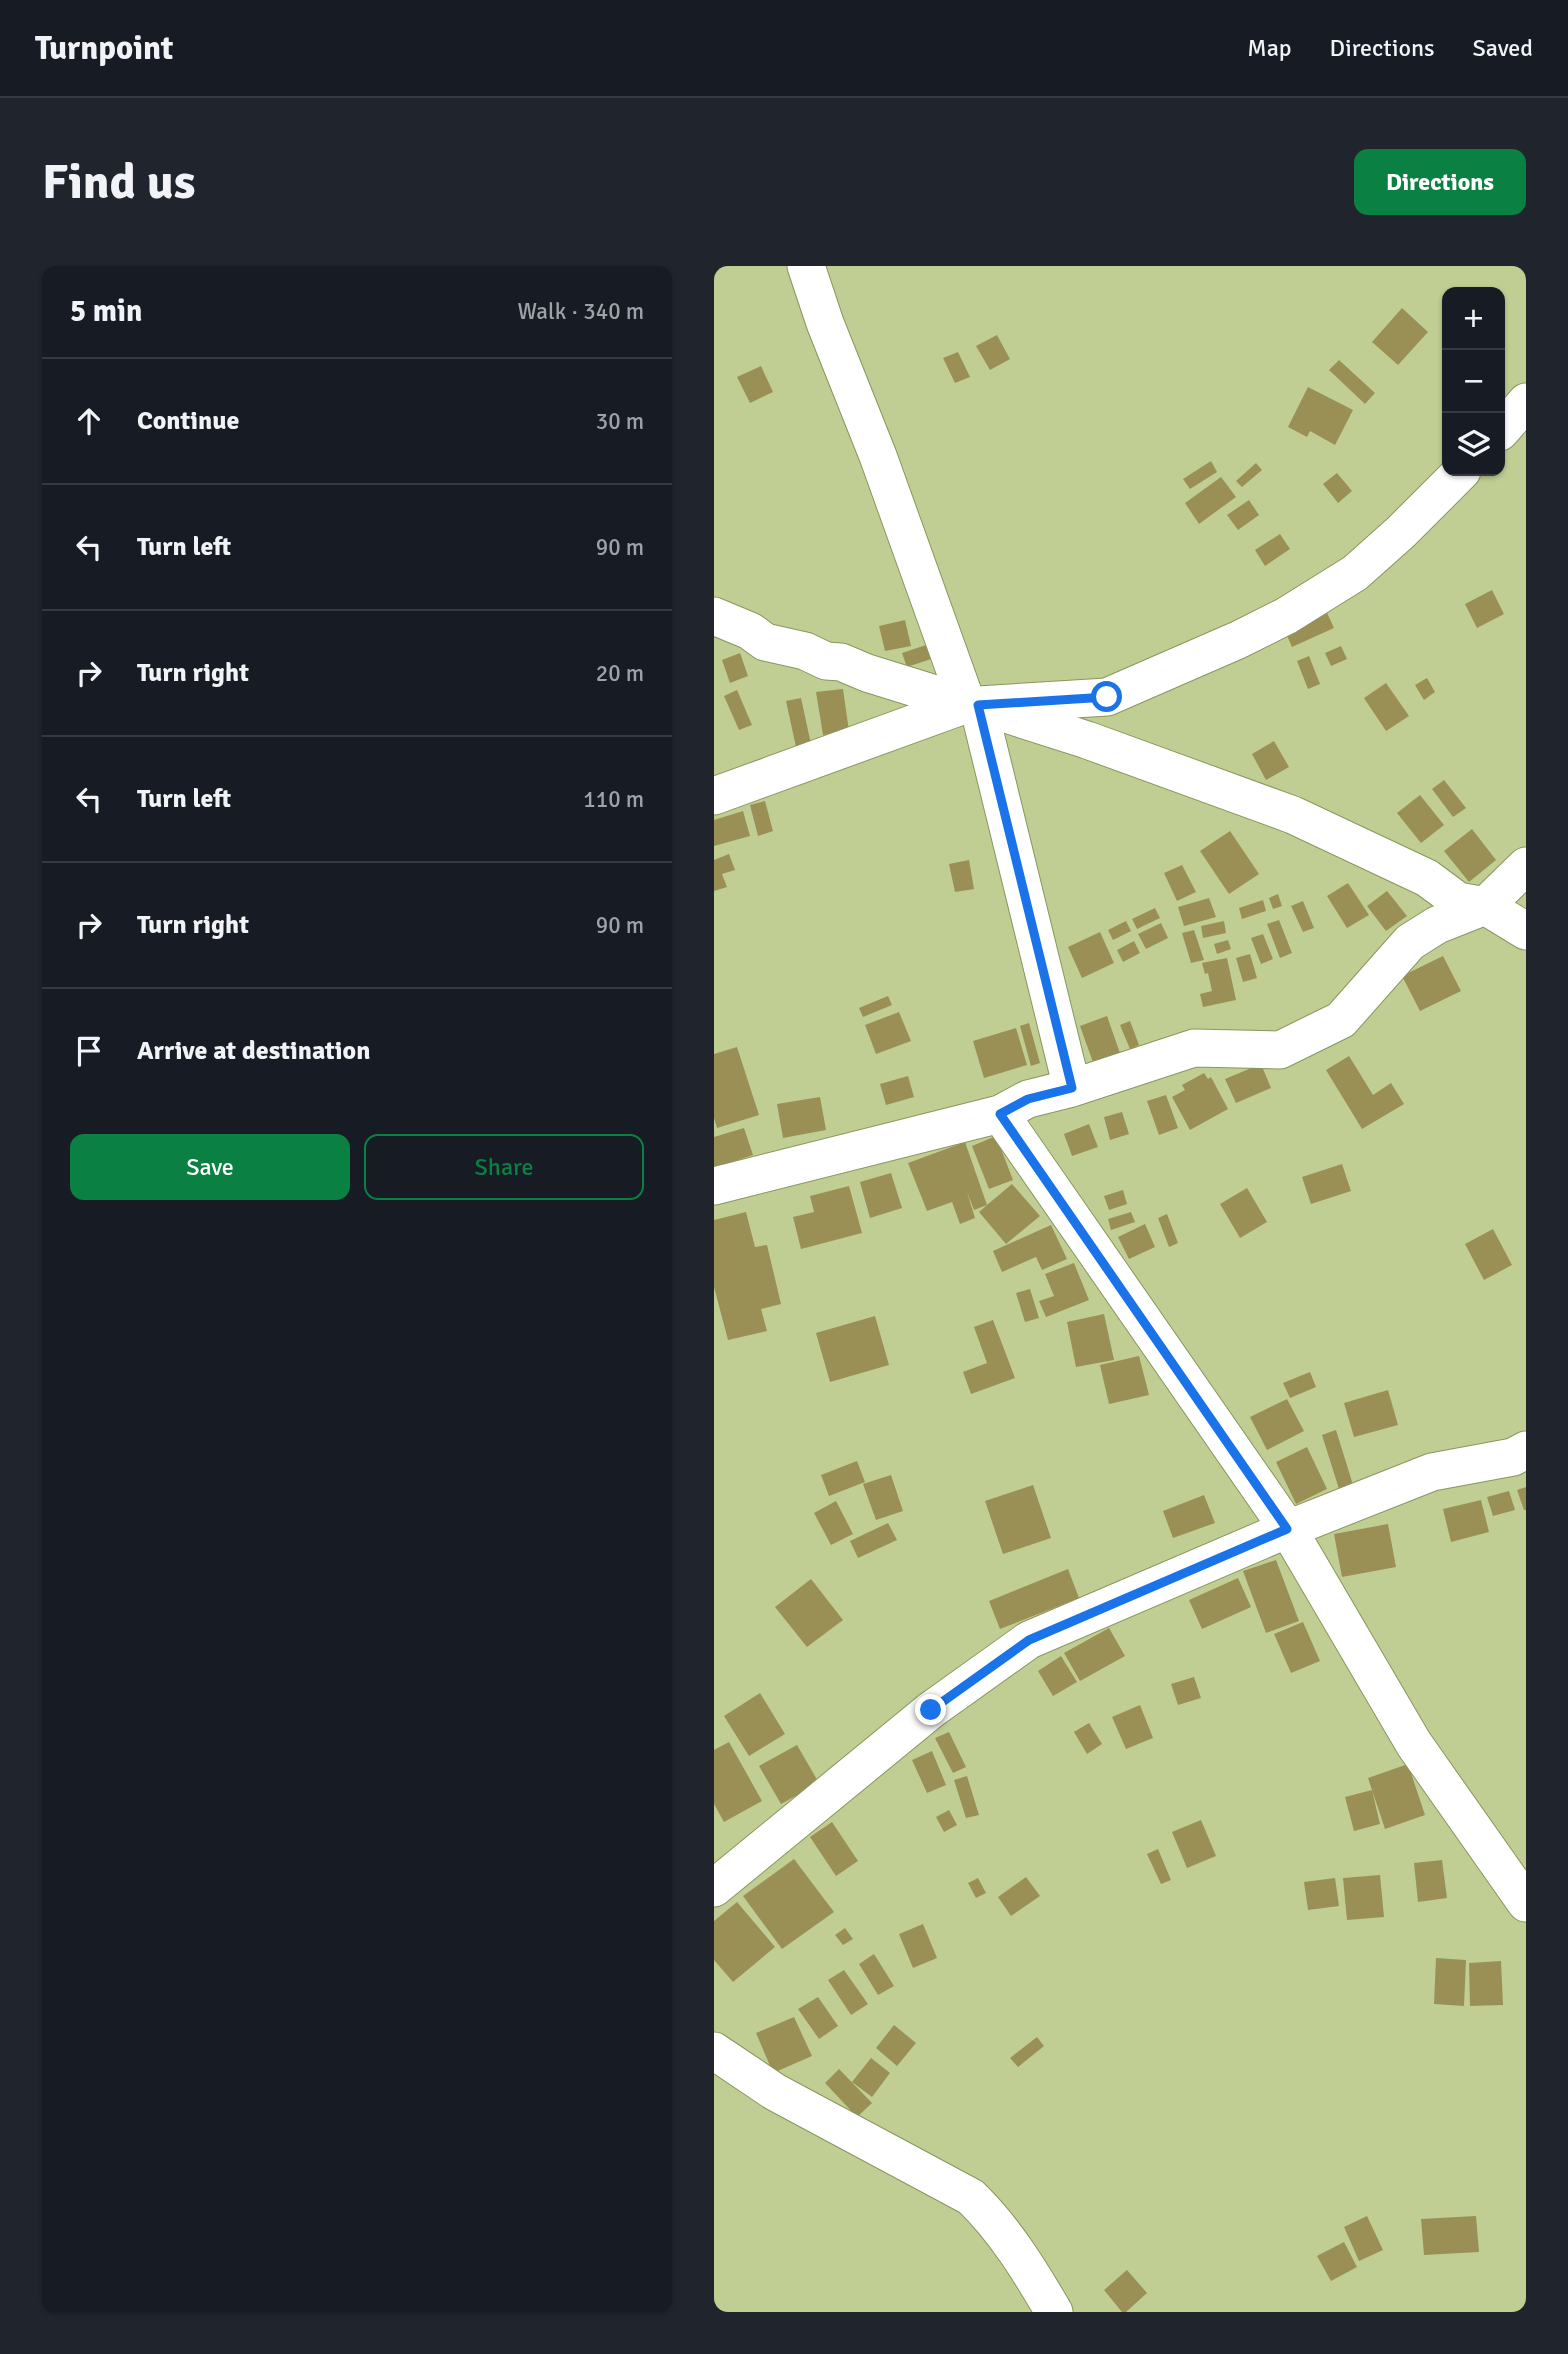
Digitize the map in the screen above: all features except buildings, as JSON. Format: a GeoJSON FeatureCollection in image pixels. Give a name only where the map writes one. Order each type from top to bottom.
{"type":"FeatureCollection","features":[{"type":"Feature","properties":{"kind":"street"},"geometry":{"type":"LineString","coordinates":[[806,266],[825,323],[973,704],[1072,1088]]}},
{"type":"Feature","properties":{"kind":"street"},"geometry":{"type":"LineString","coordinates":[[1505,426],[1526,402]]}},
{"type":"Feature","properties":{"kind":"street"},"geometry":{"type":"LineString","coordinates":[[714,796],[973,704],[1107,697],[1286,616],[1355,573],[1457,476]]}},
{"type":"Feature","properties":{"kind":"street"},"geometry":{"type":"LineString","coordinates":[[714,616],[750,631],[765,642],[805,651],[826,661],[841,662],[867,673],[1087,740],[1293,815],[1427,878],[1458,901],[1485,905],[1526,931]]}},
{"type":"Feature","properties":{"kind":"street"},"geometry":{"type":"LineString","coordinates":[[714,1185],[1000,1114],[1028,1099],[1072,1088],[1194,1048],[1280,1050],[1341,1020],[1410,942],[1437,925],[1485,905],[1526,866]]}},
{"type":"Feature","properties":{"kind":"street"},"geometry":{"type":"LineString","coordinates":[[1000,1114],[1287,1529],[1414,1744],[1526,1903]]}},
{"type":"Feature","properties":{"kind":"street"},"geometry":{"type":"LineString","coordinates":[[714,1888],[931,1710],[1029,1640],[1287,1529],[1432,1472],[1513,1457],[1526,1450]]}},
{"type":"Feature","properties":{"kind":"street"},"geometry":{"type":"LineString","coordinates":[[714,2051],[775,2092],[971,2197],[1000,2229],[1026,2264],[1054,2312]]}},
{"type":"Feature","properties":{"kind":"route"},"geometry":{"type":"LineString","coordinates":[[931,1710],[1029,1640],[1287,1529],[1000,1114],[1028,1099],[1072,1088],[978,705],[1107,697]]}}]}
